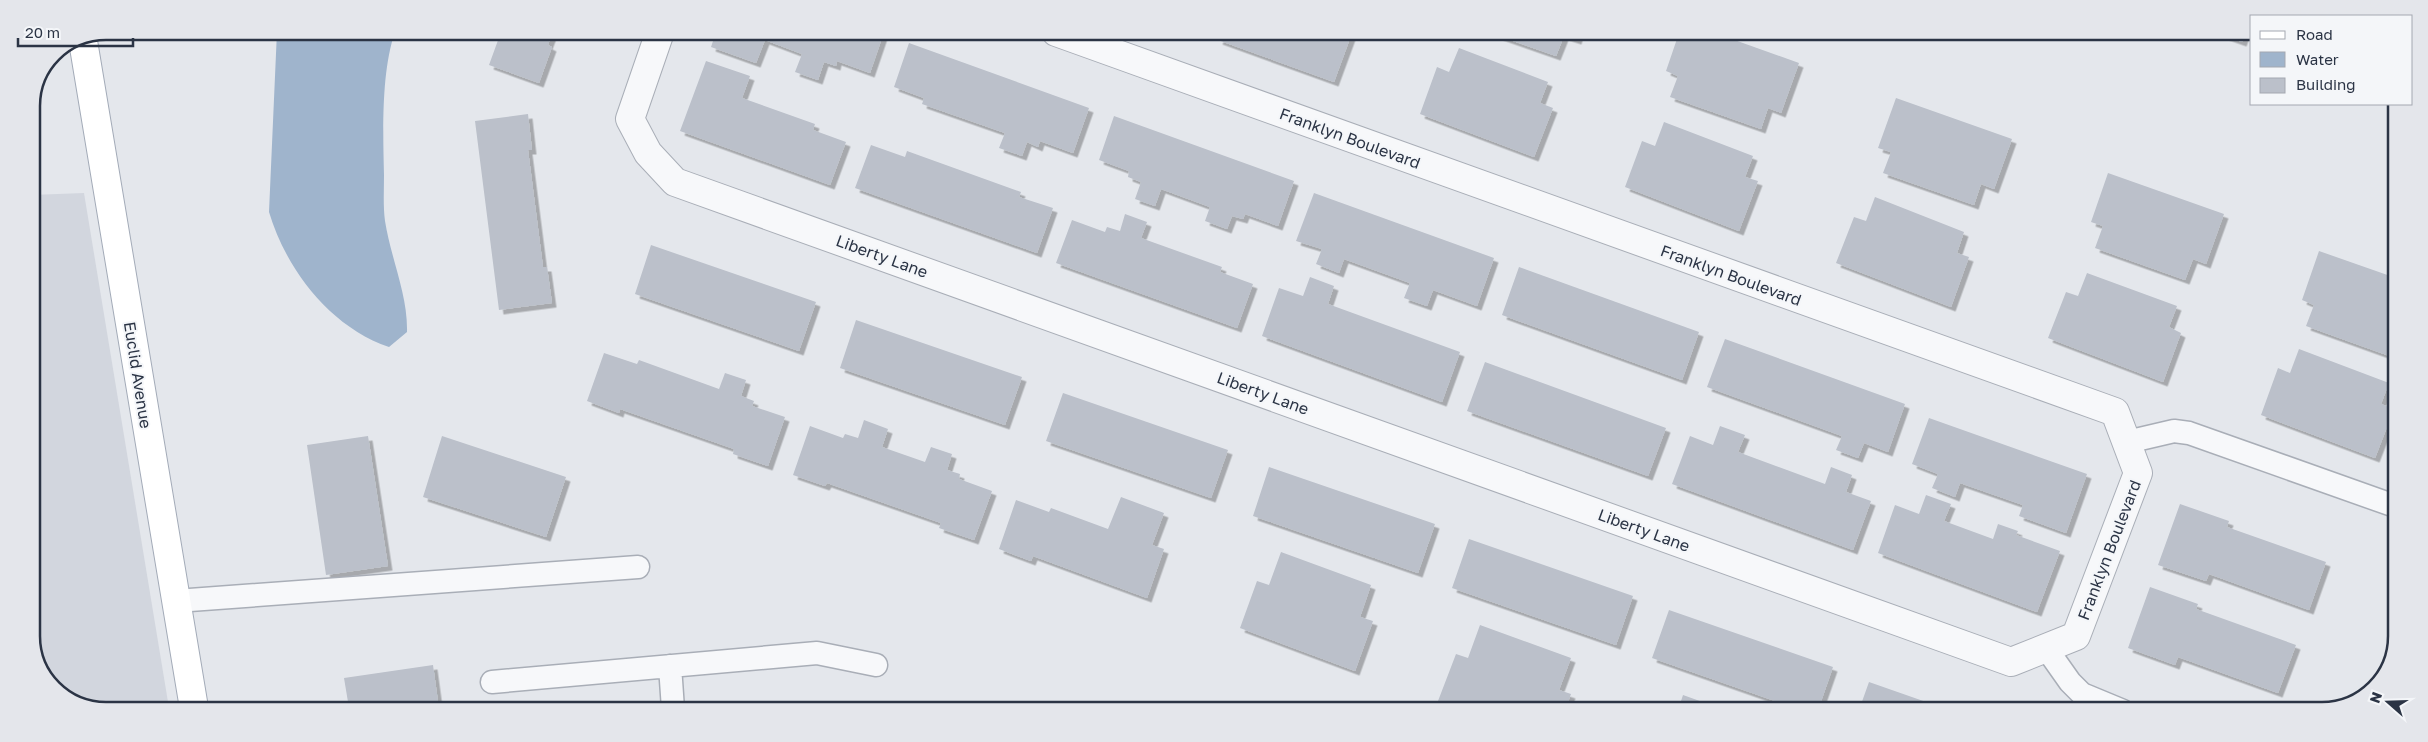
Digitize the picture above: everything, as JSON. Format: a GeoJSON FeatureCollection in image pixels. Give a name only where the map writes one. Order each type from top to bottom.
{"type":"FeatureCollection","features":[{"type":"Feature","properties":{"kind":"main road","name":"Euclid Avenue"},"geometry":{"type":"LineString","coordinates":[[84,44],[193,702]]}},
{"type":"Feature","properties":{"kind":"street","name":"Liberty Lane"},"geometry":{"type":"LineString","coordinates":[[657,40],[630,119],[648,154],[676,182],[2011,662]]}},
{"type":"Feature","properties":{"kind":"street","name":"Franklyn Boulevard"},"geometry":{"type":"LineString","coordinates":[[1078,40],[2115,412],[2138,473],[2076,636],[2011,662]]}},
{"type":"Feature","properties":{"kind":"lane"},"geometry":{"type":"LineString","coordinates":[[2127,442],[2174,430],[2189,433],[2388,504]]}},
{"type":"Feature","properties":{"kind":"lane"},"geometry":{"type":"LineString","coordinates":[[176,601],[638,567]]}},
{"type":"Feature","properties":{"kind":"lane"},"geometry":{"type":"LineString","coordinates":[[2046,648],[2070,682],[2082,694],[2102,702]]}},
{"type":"Feature","properties":{"kind":"lane"},"geometry":{"type":"LineString","coordinates":[[492,682],[817,653],[876,665]]}},
{"type":"Feature","properties":{"kind":"lane"},"geometry":{"type":"LineString","coordinates":[[670,666],[673,702]]}},
{"type":"Feature","properties":{"kind":"shaded area"},"geometry":{"type":"Polygon","coordinates":[[[84,193],[168,702],[106,702],[81,697],[63,686],[56,679],[45,661],[41,649],[40,195],[84,193]]]}},
{"type":"Feature","properties":{"kind":"water"},"geometry":{"type":"Polygon","coordinates":[[[277,40],[392,40],[387,65],[384,103],[384,210],[388,235],[405,304],[407,332],[389,347],[368,338],[330,311],[299,274],[287,254],[269,212],[277,40]]]}},
{"type":"Feature","properties":{"kind":"building"},"geometry":{"type":"Polygon","coordinates":[[[498,40],[550,40],[548,45],[552,47],[539,83],[489,65],[498,40]]]}},
{"type":"Feature","properties":{"kind":"building"},"geometry":{"type":"Polygon","coordinates":[[[713,40],[765,40],[756,63],[711,47],[713,40]]]}},
{"type":"Feature","properties":{"kind":"building"},"geometry":{"type":"Polygon","coordinates":[[[765,40],[881,40],[870,73],[837,61],[836,66],[824,62],[818,80],[795,72],[802,54],[765,40]]]}},
{"type":"Feature","properties":{"kind":"building"},"geometry":{"type":"Polygon","coordinates":[[[1218,40],[1349,40],[1334,82],[1218,40]]]}},
{"type":"Feature","properties":{"kind":"building"},"geometry":{"type":"Polygon","coordinates":[[[1510,40],[1562,40],[1556,56],[1510,40]]]}},
{"type":"Feature","properties":{"kind":"building"},"geometry":{"type":"Polygon","coordinates":[[[1677,40],[1735,40],[1799,63],[1781,113],[1768,108],[1761,129],[1670,97],[1678,76],[1666,71],[1677,40]]]}},
{"type":"Feature","properties":{"kind":"building"},"geometry":{"type":"Polygon","coordinates":[[[909,43],[1089,108],[1073,153],[1040,141],[1038,147],[1027,142],[1022,156],[999,148],[1005,133],[922,104],[924,98],[894,87],[909,43]]]}},
{"type":"Feature","properties":{"kind":"building"},"geometry":{"type":"Polygon","coordinates":[[[1459,48],[1548,82],[1540,103],[1553,108],[1534,157],[1420,114],[1437,67],[1449,72],[1459,48]]]}},
{"type":"Feature","properties":{"kind":"building"},"geometry":{"type":"Polygon","coordinates":[[[706,61],[750,76],[742,98],[815,124],[813,130],[846,142],[830,185],[680,131],[706,61]]]}},
{"type":"Feature","properties":{"kind":"building"},"geometry":{"type":"Polygon","coordinates":[[[1896,98],[2012,139],[1994,189],[1981,184],[1974,205],[1883,173],[1891,152],[1878,148],[1896,98]]]}},
{"type":"Feature","properties":{"kind":"building"},"geometry":{"type":"Polygon","coordinates":[[[528,114],[532,150],[528,150],[543,267],[547,267],[552,303],[499,310],[475,121],[528,114]]]}},
{"type":"Feature","properties":{"kind":"building"},"geometry":{"type":"Polygon","coordinates":[[[1114,116],[1294,181],[1278,226],[1245,214],[1243,219],[1232,216],[1227,229],[1205,221],[1210,207],[1161,189],[1155,206],[1135,199],[1141,182],[1128,177],[1129,171],[1099,160],[1114,116]]]}},
{"type":"Feature","properties":{"kind":"building"},"geometry":{"type":"Polygon","coordinates":[[[1664,122],[1753,156],[1745,177],[1758,181],[1739,231],[1625,187],[1642,141],[1655,146],[1664,122]]]}},
{"type":"Feature","properties":{"kind":"building"},"geometry":{"type":"Polygon","coordinates":[[[871,145],[905,157],[907,151],[1021,192],[1019,197],[1053,208],[1037,253],[855,188],[871,145]]]}},
{"type":"Feature","properties":{"kind":"building"},"geometry":{"type":"Polygon","coordinates":[[[2108,173],[2224,214],[2206,264],[2193,259],[2185,280],[2095,248],[2103,226],[2091,222],[2108,173]]]}},
{"type":"Feature","properties":{"kind":"building"},"geometry":{"type":"Polygon","coordinates":[[[1314,193],[1494,258],[1477,306],[1433,290],[1427,306],[1404,298],[1410,283],[1344,259],[1339,273],[1316,264],[1322,249],[1296,241],[1314,193]]]}},
{"type":"Feature","properties":{"kind":"building"},"geometry":{"type":"Polygon","coordinates":[[[1875,197],[1964,232],[1957,253],[1969,257],[1951,307],[1836,263],[1854,217],[1866,221],[1875,197]]]}},
{"type":"Feature","properties":{"kind":"building"},"geometry":{"type":"Polygon","coordinates":[[[1125,214],[1147,222],[1141,238],[1222,267],[1220,272],[1253,284],[1237,328],[1056,263],[1072,220],[1105,232],[1107,227],[1120,231],[1125,214]]]}},
{"type":"Feature","properties":{"kind":"building"},"geometry":{"type":"Polygon","coordinates":[[[651,245],[816,302],[799,351],[635,294],[651,245]]]}},
{"type":"Feature","properties":{"kind":"building"},"geometry":{"type":"Polygon","coordinates":[[[2319,251],[2388,275],[2388,355],[2306,326],[2314,305],[2302,300],[2319,251]]]}},
{"type":"Feature","properties":{"kind":"building"},"geometry":{"type":"Polygon","coordinates":[[[1519,267],[1699,332],[1682,380],[1502,315],[1519,267]]]}},
{"type":"Feature","properties":{"kind":"building"},"geometry":{"type":"Polygon","coordinates":[[[2087,273],[2177,306],[2169,327],[2181,333],[2163,382],[2048,338],[2066,292],[2078,296],[2087,273]]]}},
{"type":"Feature","properties":{"kind":"building"},"geometry":{"type":"Polygon","coordinates":[[[1310,277],[1334,286],[1328,304],[1460,352],[1442,402],[1262,336],[1279,288],[1303,296],[1310,277]]]}},
{"type":"Feature","properties":{"kind":"building"},"geometry":{"type":"Polygon","coordinates":[[[856,320],[1022,377],[1005,425],[840,368],[856,320]]]}},
{"type":"Feature","properties":{"kind":"building"},"geometry":{"type":"Polygon","coordinates":[[[1725,339],[1905,404],[1888,452],[1864,443],[1858,458],[1836,450],[1842,436],[1707,387],[1725,339]]]}},
{"type":"Feature","properties":{"kind":"building"},"geometry":{"type":"Polygon","coordinates":[[[2299,349],[2388,383],[2381,404],[2388,407],[2388,424],[2375,458],[2261,415],[2278,368],[2290,373],[2299,349]]]}},
{"type":"Feature","properties":{"kind":"building"},"geometry":{"type":"Polygon","coordinates":[[[604,353],[637,364],[639,360],[719,389],[725,373],[746,380],[741,396],[754,401],[752,406],[785,417],[768,466],[733,454],[734,449],[620,409],[619,413],[587,401],[604,353]]]}},
{"type":"Feature","properties":{"kind":"building"},"geometry":{"type":"Polygon","coordinates":[[[1485,362],[1666,428],[1648,476],[1467,411],[1485,362]]]}},
{"type":"Feature","properties":{"kind":"building"},"geometry":{"type":"Polygon","coordinates":[[[1063,393],[1228,450],[1211,498],[1046,441],[1063,393]]]}},
{"type":"Feature","properties":{"kind":"building"},"geometry":{"type":"Polygon","coordinates":[[[1929,418],[2087,474],[2066,533],[2019,516],[2023,505],[1960,483],[1955,497],[1932,488],[1938,474],[1912,464],[1929,418]]]}},
{"type":"Feature","properties":{"kind":"building"},"geometry":{"type":"Polygon","coordinates":[[[864,420],[888,429],[882,447],[925,462],[931,447],[952,454],[947,470],[960,474],[959,479],[992,491],[974,540],[939,528],[941,523],[827,483],[825,486],[793,475],[810,426],[843,438],[845,434],[858,438],[864,420]]]}},
{"type":"Feature","properties":{"kind":"building"},"geometry":{"type":"Polygon","coordinates":[[[1720,426],[1745,435],[1738,452],[1825,484],[1831,467],[1852,475],[1846,492],[1871,501],[1853,550],[1672,484],[1690,436],[1713,445],[1720,426]]]}},
{"type":"Feature","properties":{"kind":"building"},"geometry":{"type":"Polygon","coordinates":[[[368,436],[388,566],[326,575],[307,445],[368,436]]]}},
{"type":"Feature","properties":{"kind":"building"},"geometry":{"type":"Polygon","coordinates":[[[442,436],[566,477],[546,537],[423,497],[442,436]]]}},
{"type":"Feature","properties":{"kind":"building"},"geometry":{"type":"Polygon","coordinates":[[[1269,467],[1435,524],[1418,573],[1253,516],[1269,467]]]}},
{"type":"Feature","properties":{"kind":"building"},"geometry":{"type":"Polygon","coordinates":[[[1926,495],[1951,504],[1944,521],[1993,539],[1998,524],[2018,531],[2016,535],[2060,551],[2037,612],[1878,553],[1895,505],[1919,514],[1926,495]]]}},
{"type":"Feature","properties":{"kind":"building"},"geometry":{"type":"Polygon","coordinates":[[[1121,497],[1164,513],[1152,545],[1164,549],[1147,598],[1033,556],[1031,561],[999,549],[1016,500],[1049,512],[1051,508],[1108,529],[1121,497]]]}},
{"type":"Feature","properties":{"kind":"building"},"geometry":{"type":"Polygon","coordinates":[[[2180,504],[2229,521],[2227,527],[2326,562],[2309,610],[2209,574],[2206,581],[2158,565],[2180,504]]]}},
{"type":"Feature","properties":{"kind":"building"},"geometry":{"type":"Polygon","coordinates":[[[1469,539],[1633,596],[1616,645],[1452,588],[1469,539]]]}},
{"type":"Feature","properties":{"kind":"building"},"geometry":{"type":"Polygon","coordinates":[[[1281,552],[1371,585],[1360,617],[1373,621],[1355,671],[1240,628],[1257,581],[1269,585],[1281,552]]]}},
{"type":"Feature","properties":{"kind":"building"},"geometry":{"type":"Polygon","coordinates":[[[2150,587],[2198,604],[2196,609],[2296,645],[2278,693],[2178,657],[2175,665],[2128,648],[2150,587]]]}},
{"type":"Feature","properties":{"kind":"building"},"geometry":{"type":"Polygon","coordinates":[[[1669,610],[1833,667],[1821,702],[1778,702],[1652,658],[1669,610]]]}},
{"type":"Feature","properties":{"kind":"building"},"geometry":{"type":"Polygon","coordinates":[[[1480,625],[1571,658],[1559,690],[1571,694],[1568,702],[1438,701],[1456,654],[1468,658],[1480,625]]]}},
{"type":"Feature","properties":{"kind":"building"},"geometry":{"type":"Polygon","coordinates":[[[433,665],[438,702],[348,702],[344,678],[433,665]]]}},
{"type":"Feature","properties":{"kind":"building"},"geometry":{"type":"Polygon","coordinates":[[[1869,682],[1926,702],[1862,702],[1869,682]]]}},
{"type":"Feature","properties":{"kind":"building"},"geometry":{"type":"Polygon","coordinates":[[[1683,695],[1703,702],[1681,702],[1683,695]]]}}]}
